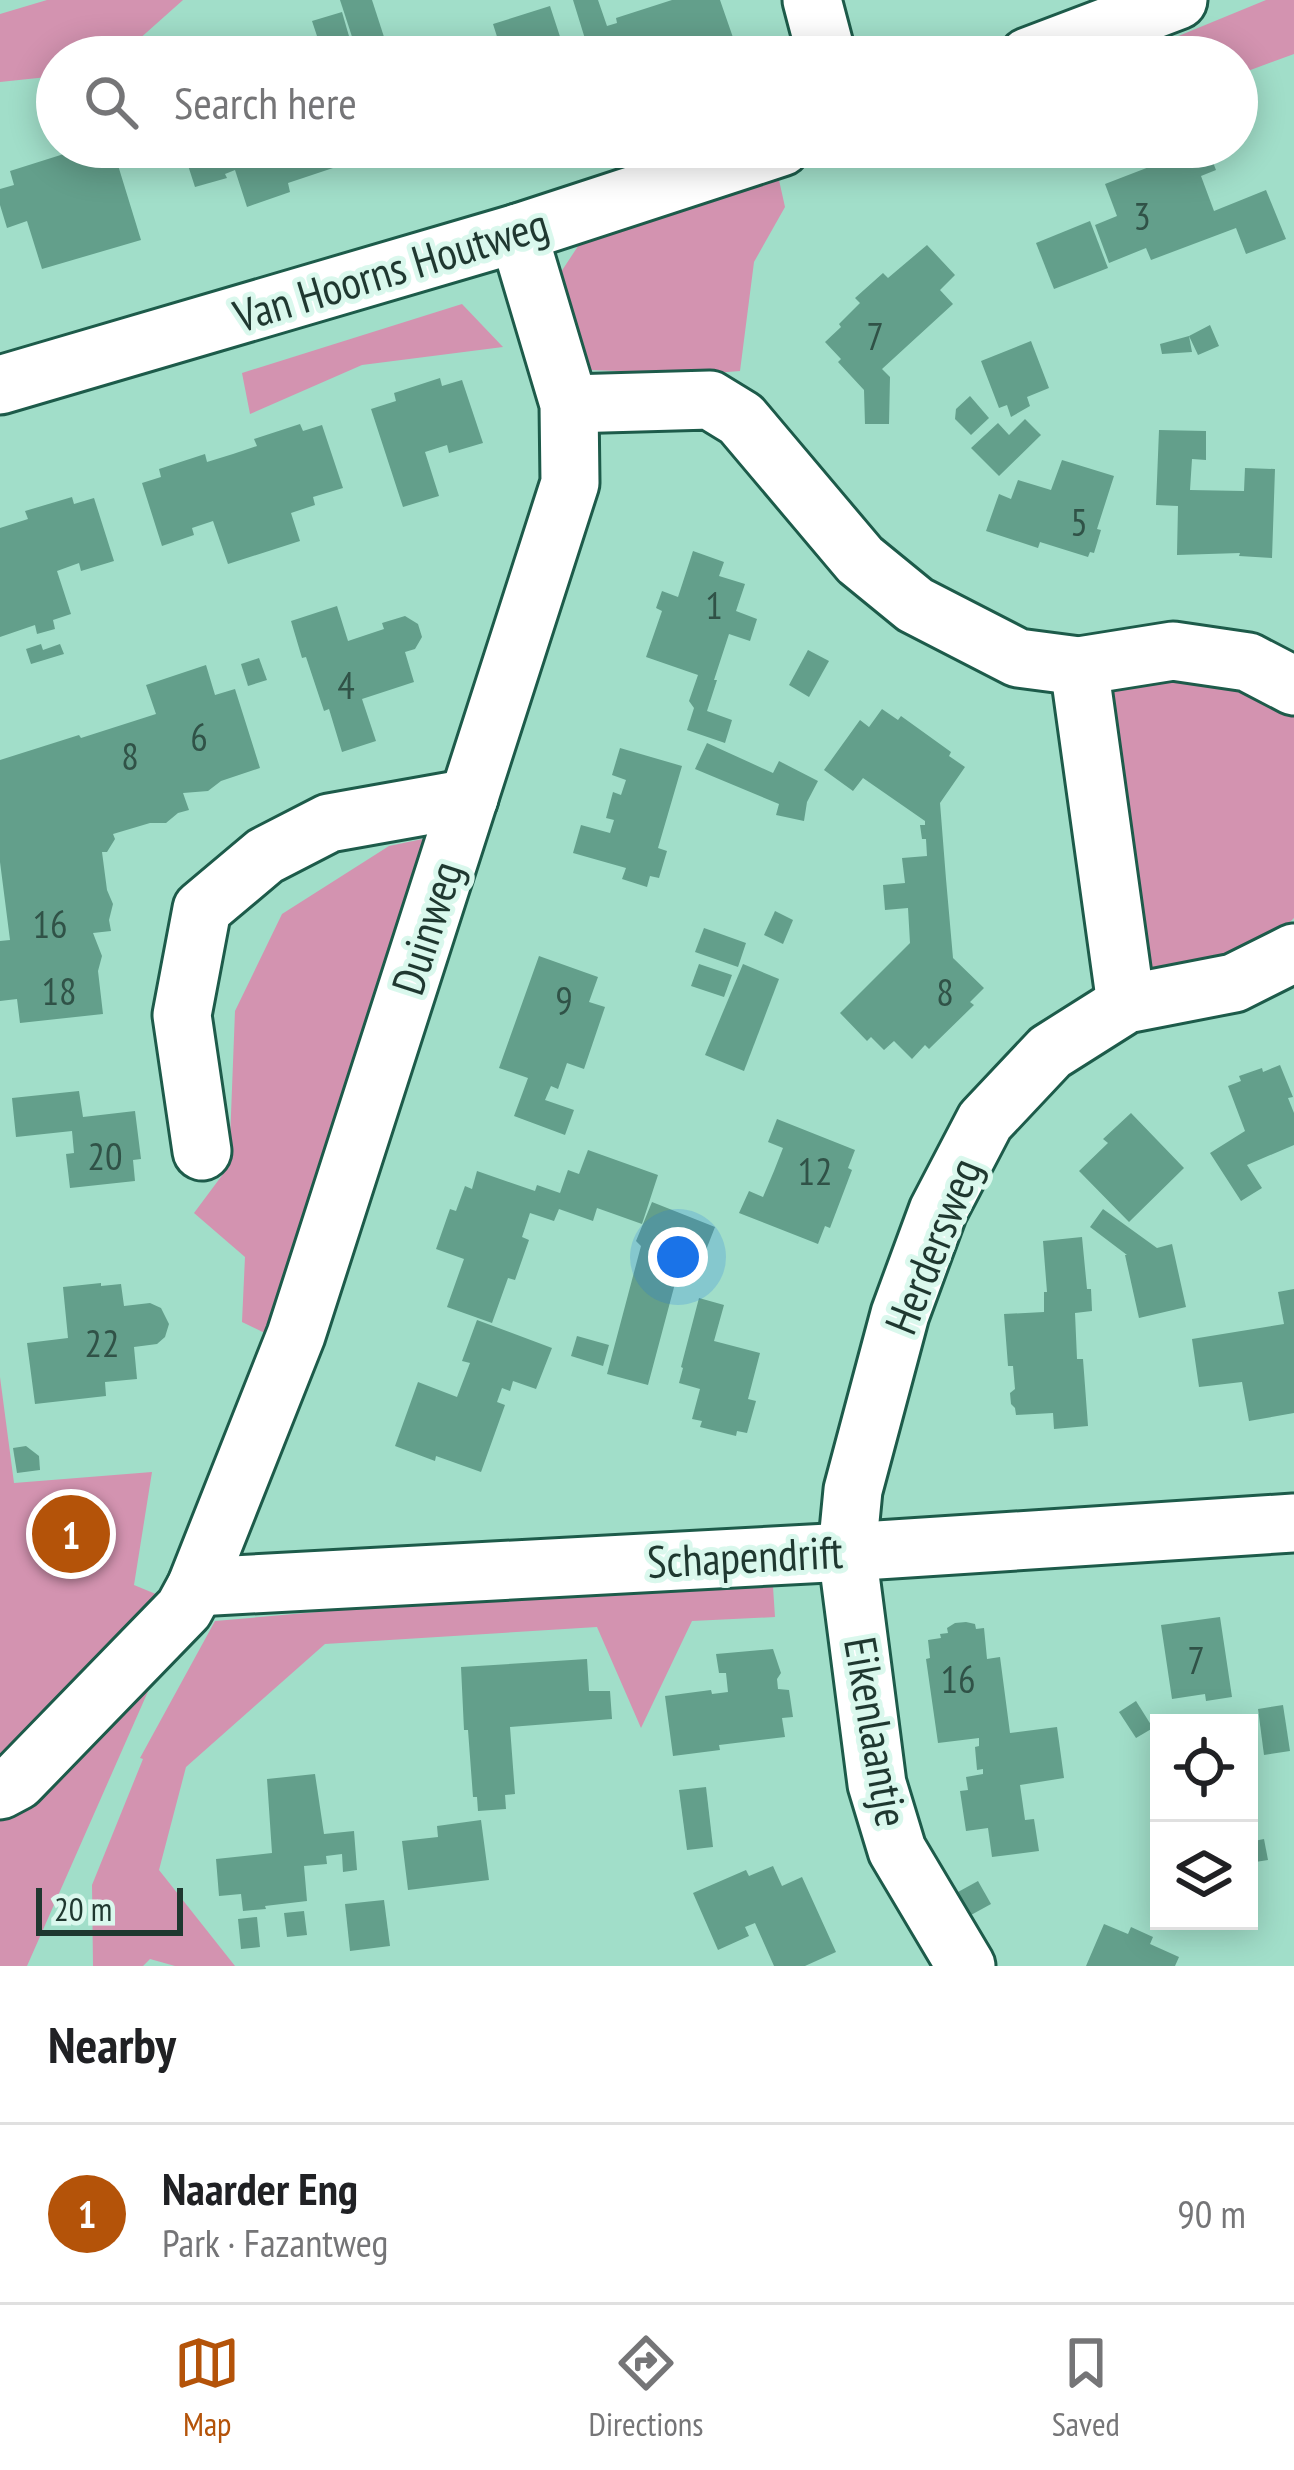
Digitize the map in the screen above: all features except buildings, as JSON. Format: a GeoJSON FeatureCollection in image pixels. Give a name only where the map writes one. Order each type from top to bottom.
{"type":"FeatureCollection","features":[{"type":"Feature","properties":{"kind":"street"},"geometry":{"type":"LineString","coordinates":[[812,0],[821,36]]}},
{"type":"Feature","properties":{"kind":"street"},"geometry":{"type":"LineString","coordinates":[[1083,36],[1178,0]]}},
{"type":"Feature","properties":{"kind":"street","name":"Van Hoorns Houtweg"},"geometry":{"type":"LineString","coordinates":[[0,385],[518,233],[717,168]]}},
{"type":"Feature","properties":{"kind":"street","name":"Duinweg"},"geometry":{"type":"LineString","coordinates":[[190,1598],[296,1335],[570,483],[568,404],[518,233]]}},
{"type":"Feature","properties":{"kind":"street"},"geometry":{"type":"LineString","coordinates":[[568,404],[710,400],[741,419],[860,560],[915,605],[1018,658],[1078,666],[1173,651],[1248,662],[1294,686]]}},
{"type":"Feature","properties":{"kind":"street"},"geometry":{"type":"LineString","coordinates":[[1078,666],[1126,1004]]}},
{"type":"Feature","properties":{"kind":"street"},"geometry":{"type":"LineString","coordinates":[[202,1151],[182,1015],[202,909],[265,856],[329,823],[469,798]]}},
{"type":"Feature","properties":{"kind":"street","name":"Herdersweg"},"geometry":{"type":"LineString","coordinates":[[847,1552],[853,1490],[900,1314],[938,1210],[986,1121],[1050,1052],[1126,1004],[1234,983],[1294,953]]}},
{"type":"Feature","properties":{"kind":"street","name":"Schapendrift"},"geometry":{"type":"LineString","coordinates":[[190,1598],[1294,1522]]}},
{"type":"Feature","properties":{"kind":"street","name":"Eikenlaantje"},"geometry":{"type":"LineString","coordinates":[[847,1552],[877,1784],[897,1850],[966,1966]]}},
{"type":"Feature","properties":{"kind":"street"},"geometry":{"type":"LineString","coordinates":[[0,1790],[16,1781],[190,1598]]}},
{"type":"Feature","properties":{"kind":"shaded area"},"geometry":{"type":"Polygon","coordinates":[[[47,0],[183,0],[143,36],[36,36],[36,78],[0,82],[0,14],[47,0]]]}},
{"type":"Feature","properties":{"kind":"shaded area"},"geometry":{"type":"Polygon","coordinates":[[[1266,0],[1294,0],[1294,54],[1258,67],[1258,36],[1178,36],[1266,0]]]}},
{"type":"Feature","properties":{"kind":"shaded area"},"geometry":{"type":"Polygon","coordinates":[[[779,180],[785,207],[754,262],[740,371],[589,370],[561,272],[586,234],[779,180]]]}},
{"type":"Feature","properties":{"kind":"shaded area"},"geometry":{"type":"Polygon","coordinates":[[[462,304],[503,347],[362,365],[250,414],[242,373],[462,304]]]}},
{"type":"Feature","properties":{"kind":"shaded area"},"geometry":{"type":"Polygon","coordinates":[[[1191,668],[1294,711],[1294,918],[1255,956],[1143,972],[1109,681],[1191,668]]]}},
{"type":"Feature","properties":{"kind":"shaded area"},"geometry":{"type":"Polygon","coordinates":[[[437,836],[269,1335],[242,1322],[245,1257],[194,1213],[229,1166],[235,1011],[282,914],[389,846],[437,836]]]}},
{"type":"Feature","properties":{"kind":"shaded area"},"geometry":{"type":"Polygon","coordinates":[[[0,1377],[14,1483],[152,1472],[134,1585],[163,1597],[157,1671],[27,1966],[0,1966],[0,1377]]]}},
{"type":"Feature","properties":{"kind":"shaded area"},"geometry":{"type":"Polygon","coordinates":[[[772,1572],[775,1617],[692,1621],[641,1728],[597,1627],[325,1644],[186,1767],[159,1870],[235,1966],[175,1966],[150,1959],[143,1966],[93,1966],[92,1885],[140,1758],[215,1621],[772,1572]]]}},
{"type":"Feature","properties":{"kind":"place","name":"Naarder Eng"},"geometry":{"type":"Point","coordinates":[71,1534]}}]}
